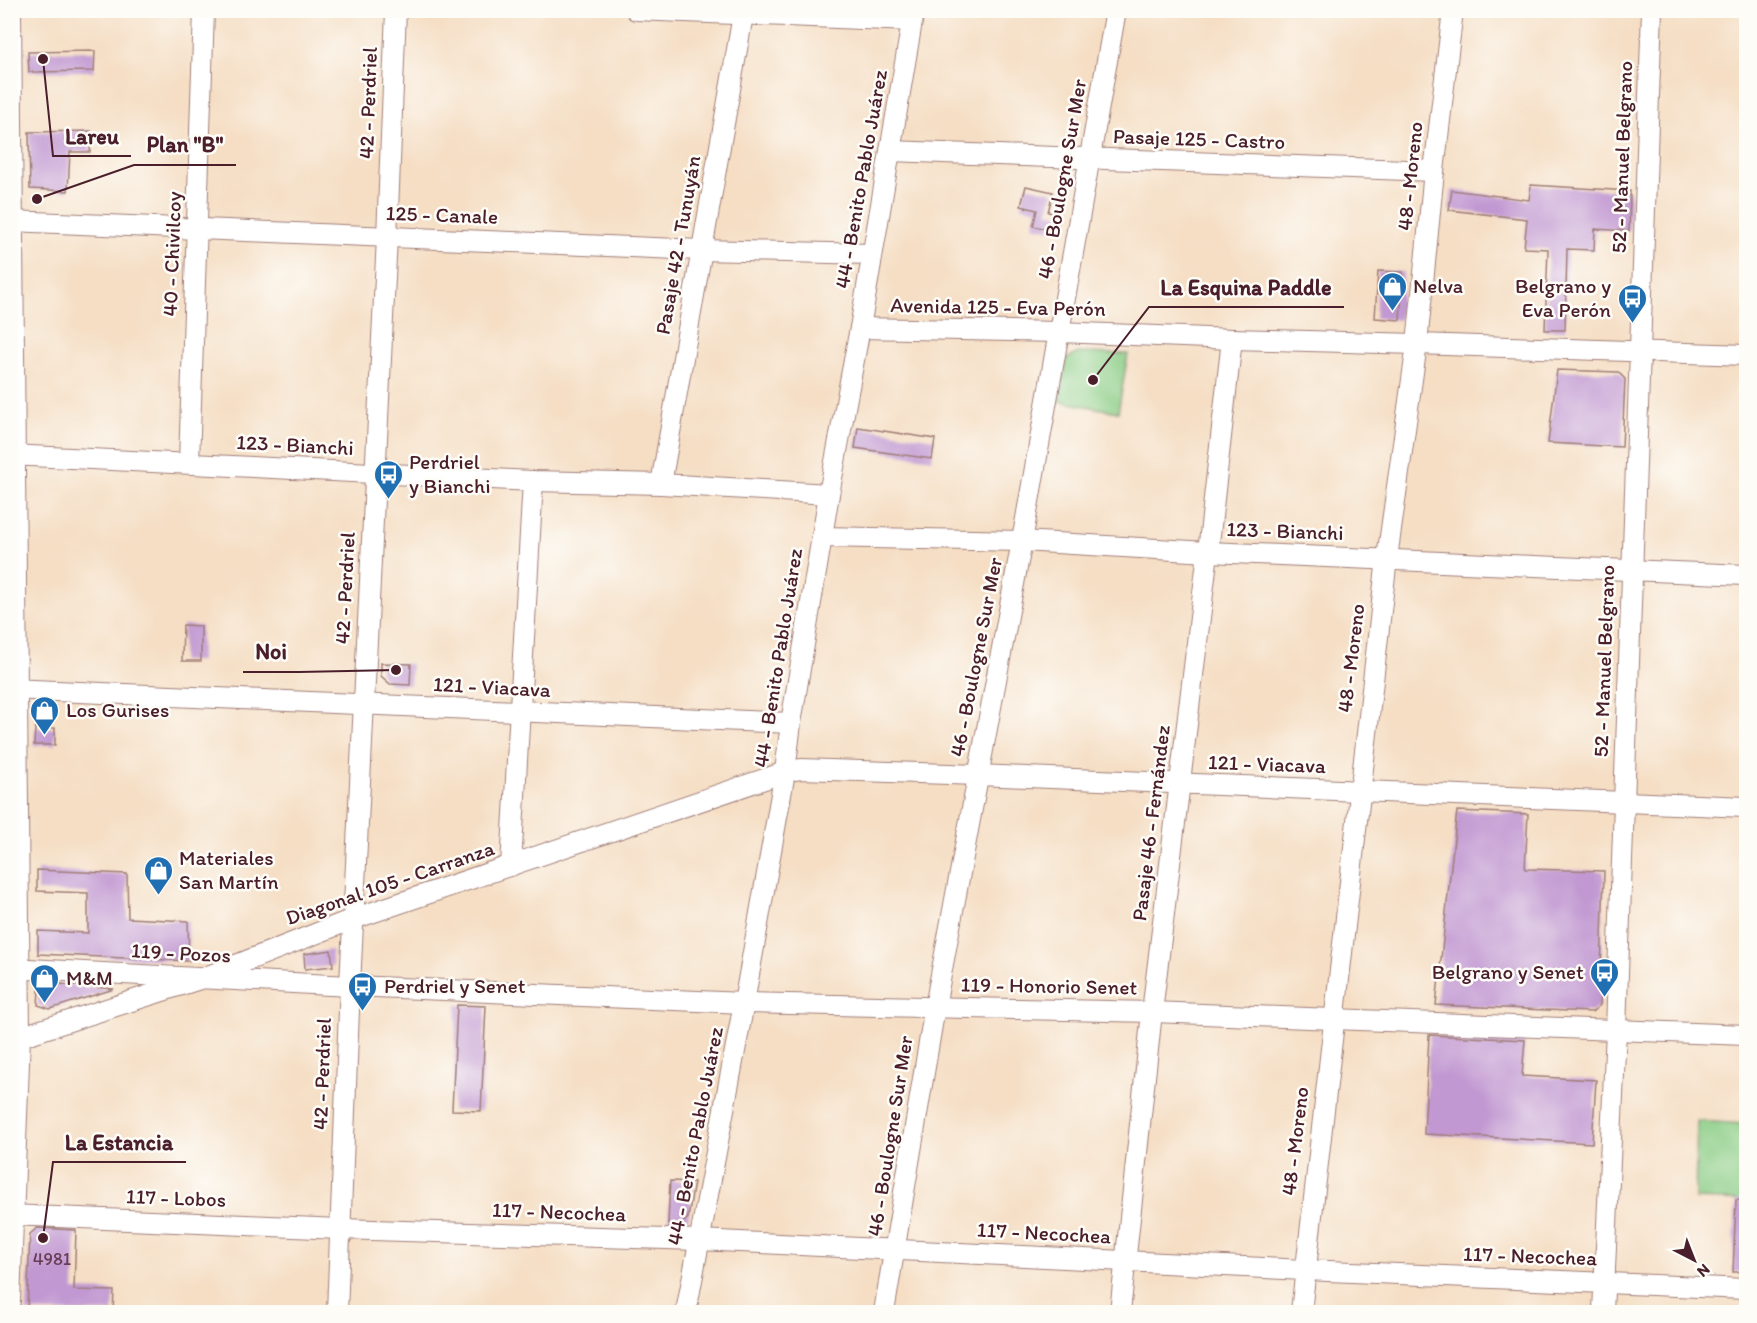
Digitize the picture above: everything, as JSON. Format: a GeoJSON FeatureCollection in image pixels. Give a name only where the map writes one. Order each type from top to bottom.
{"type":"FeatureCollection","features":[{"type":"Feature","properties":{"kind":"street"},"geometry":{"type":"LineString","coordinates":[[10,1301],[15,1038],[11,10]]}},
{"type":"Feature","properties":{"kind":"street","name":"40 - Chivilcoy"},"geometry":{"type":"LineString","coordinates":[[189,463],[204,10]]}},
{"type":"Feature","properties":{"kind":"street","name":"42 - Perdriel"},"geometry":{"type":"LineString","coordinates":[[337,1312],[350,985],[396,10]]}},
{"type":"Feature","properties":{"kind":"street"},"geometry":{"type":"LineString","coordinates":[[636,10],[744,15],[913,16]]}},
{"type":"Feature","properties":{"kind":"street","name":"46 - Boulogne Sur Mer"},"geometry":{"type":"LineString","coordinates":[[884,1312],[935,1007],[1022,541],[1116,10]]}},
{"type":"Feature","properties":{"kind":"street","name":"48 - Moreno"},"geometry":{"type":"LineString","coordinates":[[1301,1312],[1387,558],[1417,344],[1453,10]]}},
{"type":"Feature","properties":{"kind":"street","name":"52 - Manuel Belgrano"},"geometry":{"type":"LineString","coordinates":[[1603,1312],[1616,1030],[1638,352],[1652,10]]}},
{"type":"Feature","properties":{"kind":"street","name":"Pasaje 42 - Tunuyán"},"geometry":{"type":"LineString","coordinates":[[661,484],[744,15]]}},
{"type":"Feature","properties":{"kind":"street","name":"44 - Benito Pablo Juárez"},"geometry":{"type":"LineString","coordinates":[[686,1312],[785,772],[790,723],[913,16]]}},
{"type":"Feature","properties":{"kind":"street","name":"Pasaje 125 - Castro"},"geometry":{"type":"LineString","coordinates":[[891,151],[1434,171]]}},
{"type":"Feature","properties":{"kind":"street","name":"125 - Canale"},"geometry":{"type":"LineString","coordinates":[[11,221],[701,250],[872,254]]}},
{"type":"Feature","properties":{"kind":"street","name":"Avenida 125 - Eva Perón"},"geometry":{"type":"LineString","coordinates":[[860,328],[1059,332],[1746,356]]}},
{"type":"Feature","properties":{"kind":"street","name":"Pasaje 46 - Fernández"},"geometry":{"type":"LineString","coordinates":[[1120,1312],[1152,1012],[1232,339]]}},
{"type":"Feature","properties":{"kind":"street","name":"123 - Bianchi"},"geometry":{"type":"LineString","coordinates":[[13,455],[533,481],[661,484],[829,494]]}},
{"type":"Feature","properties":{"kind":"street"},"geometry":{"type":"LineString","coordinates":[[511,866],[533,481]]}},
{"type":"Feature","properties":{"kind":"street","name":"123 - Bianchi"},"geometry":{"type":"LineString","coordinates":[[822,537],[1022,541],[1208,552],[1746,575]]}},
{"type":"Feature","properties":{"kind":"street","name":"121 - Viacava"},"geometry":{"type":"LineString","coordinates":[[14,689],[790,723]]}},
{"type":"Feature","properties":{"kind":"street","name":"121 - Viacava"},"geometry":{"type":"LineString","coordinates":[[785,772],[801,769],[978,775],[1746,807]]}},
{"type":"Feature","properties":{"kind":"street","name":"Diagonal 105 - Carranza"},"geometry":{"type":"LineString","coordinates":[[15,1038],[203,978],[353,919],[785,772]]}},
{"type":"Feature","properties":{"kind":"street","name":"119 - Pozos"},"geometry":{"type":"LineString","coordinates":[[15,968],[350,985]]}},
{"type":"Feature","properties":{"kind":"street","name":"119 - Honorio Senet"},"geometry":{"type":"LineString","coordinates":[[350,985],[744,1003],[1152,1012],[1746,1035]]}},
{"type":"Feature","properties":{"kind":"street","name":"117 - Lobos"},"geometry":{"type":"LineString","coordinates":[[12,1215],[340,1228]]}},
{"type":"Feature","properties":{"kind":"street","name":"117 - Necochea"},"geometry":{"type":"LineString","coordinates":[[340,1228],[699,1240],[1746,1289]]}},
{"type":"Feature","properties":{"kind":"green space"},"geometry":{"type":"Polygon","coordinates":[[[1078,353],[1128,354],[1118,412],[1059,401],[1066,359],[1078,353]]]}},
{"type":"Feature","properties":{"kind":"green space"},"geometry":{"type":"Polygon","coordinates":[[[1697,1121],[1746,1124],[1746,1201],[1695,1199],[1697,1121]]]}},
{"type":"Feature","properties":{"kind":"building"},"geometry":{"type":"Polygon","coordinates":[[[95,51],[94,71],[29,72],[28,52],[95,51]]]}},
{"type":"Feature","properties":{"kind":"building"},"geometry":{"type":"Polygon","coordinates":[[[91,131],[90,152],[70,152],[68,191],[30,189],[29,132],[91,131]]]}},
{"type":"Feature","properties":{"kind":"building"},"geometry":{"type":"Polygon","coordinates":[[[1531,185],[1630,191],[1629,231],[1595,229],[1594,250],[1567,249],[1565,330],[1545,330],[1548,249],[1524,248],[1527,219],[1449,210],[1452,190],[1529,200],[1531,185]]]}},
{"type":"Feature","properties":{"kind":"building"},"geometry":{"type":"Polygon","coordinates":[[[1026,186],[1053,192],[1048,212],[1060,215],[1057,231],[1033,226],[1037,210],[1021,206],[1026,186]]]}},
{"type":"Feature","properties":{"kind":"building"},"geometry":{"type":"Polygon","coordinates":[[[1378,271],[1403,272],[1400,320],[1375,318],[1378,271]]]}},
{"type":"Feature","properties":{"kind":"building"},"geometry":{"type":"Polygon","coordinates":[[[1557,370],[1618,372],[1625,379],[1622,447],[1548,443],[1557,370]]]}},
{"type":"Feature","properties":{"kind":"building"},"geometry":{"type":"Polygon","coordinates":[[[858,427],[935,439],[932,459],[855,448],[858,427]]]}},
{"type":"Feature","properties":{"kind":"building"},"geometry":{"type":"Polygon","coordinates":[[[183,625],[201,626],[201,661],[182,661],[183,625]]]}},
{"type":"Feature","properties":{"kind":"building"},"geometry":{"type":"Polygon","coordinates":[[[381,663],[411,664],[410,685],[390,684],[381,676],[381,663]]]}},
{"type":"Feature","properties":{"kind":"building","name":"Los Gurises"},"geometry":{"type":"Polygon","coordinates":[[[35,728],[55,728],[55,745],[34,745],[35,728]]]}},
{"type":"Feature","properties":{"kind":"building"},"geometry":{"type":"Polygon","coordinates":[[[1457,811],[1528,814],[1525,869],[1604,871],[1600,1005],[1592,1012],[1436,1005],[1457,811]]]}},
{"type":"Feature","properties":{"kind":"building"},"geometry":{"type":"Polygon","coordinates":[[[37,870],[127,874],[128,918],[188,921],[189,961],[38,954],[38,931],[88,933],[88,893],[37,891],[37,870]]]}},
{"type":"Feature","properties":{"kind":"building"},"geometry":{"type":"Polygon","coordinates":[[[331,950],[333,966],[305,969],[304,954],[331,950]]]}},
{"type":"Feature","properties":{"kind":"building"},"geometry":{"type":"Polygon","coordinates":[[[49,983],[114,989],[50,1009],[38,1005],[39,990],[49,983]]]}},
{"type":"Feature","properties":{"kind":"building"},"geometry":{"type":"Polygon","coordinates":[[[457,1005],[486,1006],[481,1111],[452,1110],[457,1005]]]}},
{"type":"Feature","properties":{"kind":"building"},"geometry":{"type":"Polygon","coordinates":[[[1429,1035],[1525,1040],[1522,1076],[1596,1080],[1592,1143],[1424,1134],[1429,1035]]]}},
{"type":"Feature","properties":{"kind":"building"},"geometry":{"type":"Polygon","coordinates":[[[670,1181],[694,1182],[688,1218],[680,1225],[668,1224],[670,1181]]]}},
{"type":"Feature","properties":{"kind":"building"},"geometry":{"type":"Polygon","coordinates":[[[1736,1200],[1746,1200],[1746,1272],[1733,1272],[1736,1200]]]}},
{"type":"Feature","properties":{"kind":"building"},"geometry":{"type":"Polygon","coordinates":[[[37,1228],[76,1230],[74,1290],[114,1291],[113,1312],[27,1312],[30,1234],[37,1228]]]}},
{"type":"Feature","properties":{"kind":"place","name":"Lareu"},"geometry":{"type":"Point","coordinates":[43,59]}},
{"type":"Feature","properties":{"kind":"place","name":"Plan \"B\""},"geometry":{"type":"Point","coordinates":[37,199]}},
{"type":"Feature","properties":{"kind":"place","name":"Nelva"},"geometry":{"type":"Point","coordinates":[1392,312]}},
{"type":"Feature","properties":{"kind":"place","name":"Belgrano y Eva Perón"},"geometry":{"type":"Point","coordinates":[1632,324]}},
{"type":"Feature","properties":{"kind":"place","name":"La Esquina Paddle"},"geometry":{"type":"Point","coordinates":[1093,380]}},
{"type":"Feature","properties":{"kind":"place","name":"Perdriel y Bianchi"},"geometry":{"type":"Point","coordinates":[388,500]}},
{"type":"Feature","properties":{"kind":"place","name":"Noi"},"geometry":{"type":"Point","coordinates":[396,670]}},
{"type":"Feature","properties":{"kind":"place","name":"Los Gurises"},"geometry":{"type":"Point","coordinates":[45,736]}},
{"type":"Feature","properties":{"kind":"place","name":"Materiales San Martín"},"geometry":{"type":"Point","coordinates":[158,896]}},
{"type":"Feature","properties":{"kind":"place","name":"Belgrano y Senet"},"geometry":{"type":"Point","coordinates":[1605,998]}},
{"type":"Feature","properties":{"kind":"place","name":"M&M"},"geometry":{"type":"Point","coordinates":[45,1004]}},
{"type":"Feature","properties":{"kind":"place","name":"Perdriel y Senet"},"geometry":{"type":"Point","coordinates":[363,1012]}},
{"type":"Feature","properties":{"kind":"place","name":"La Estancia"},"geometry":{"type":"Point","coordinates":[43,1238]}}]}
